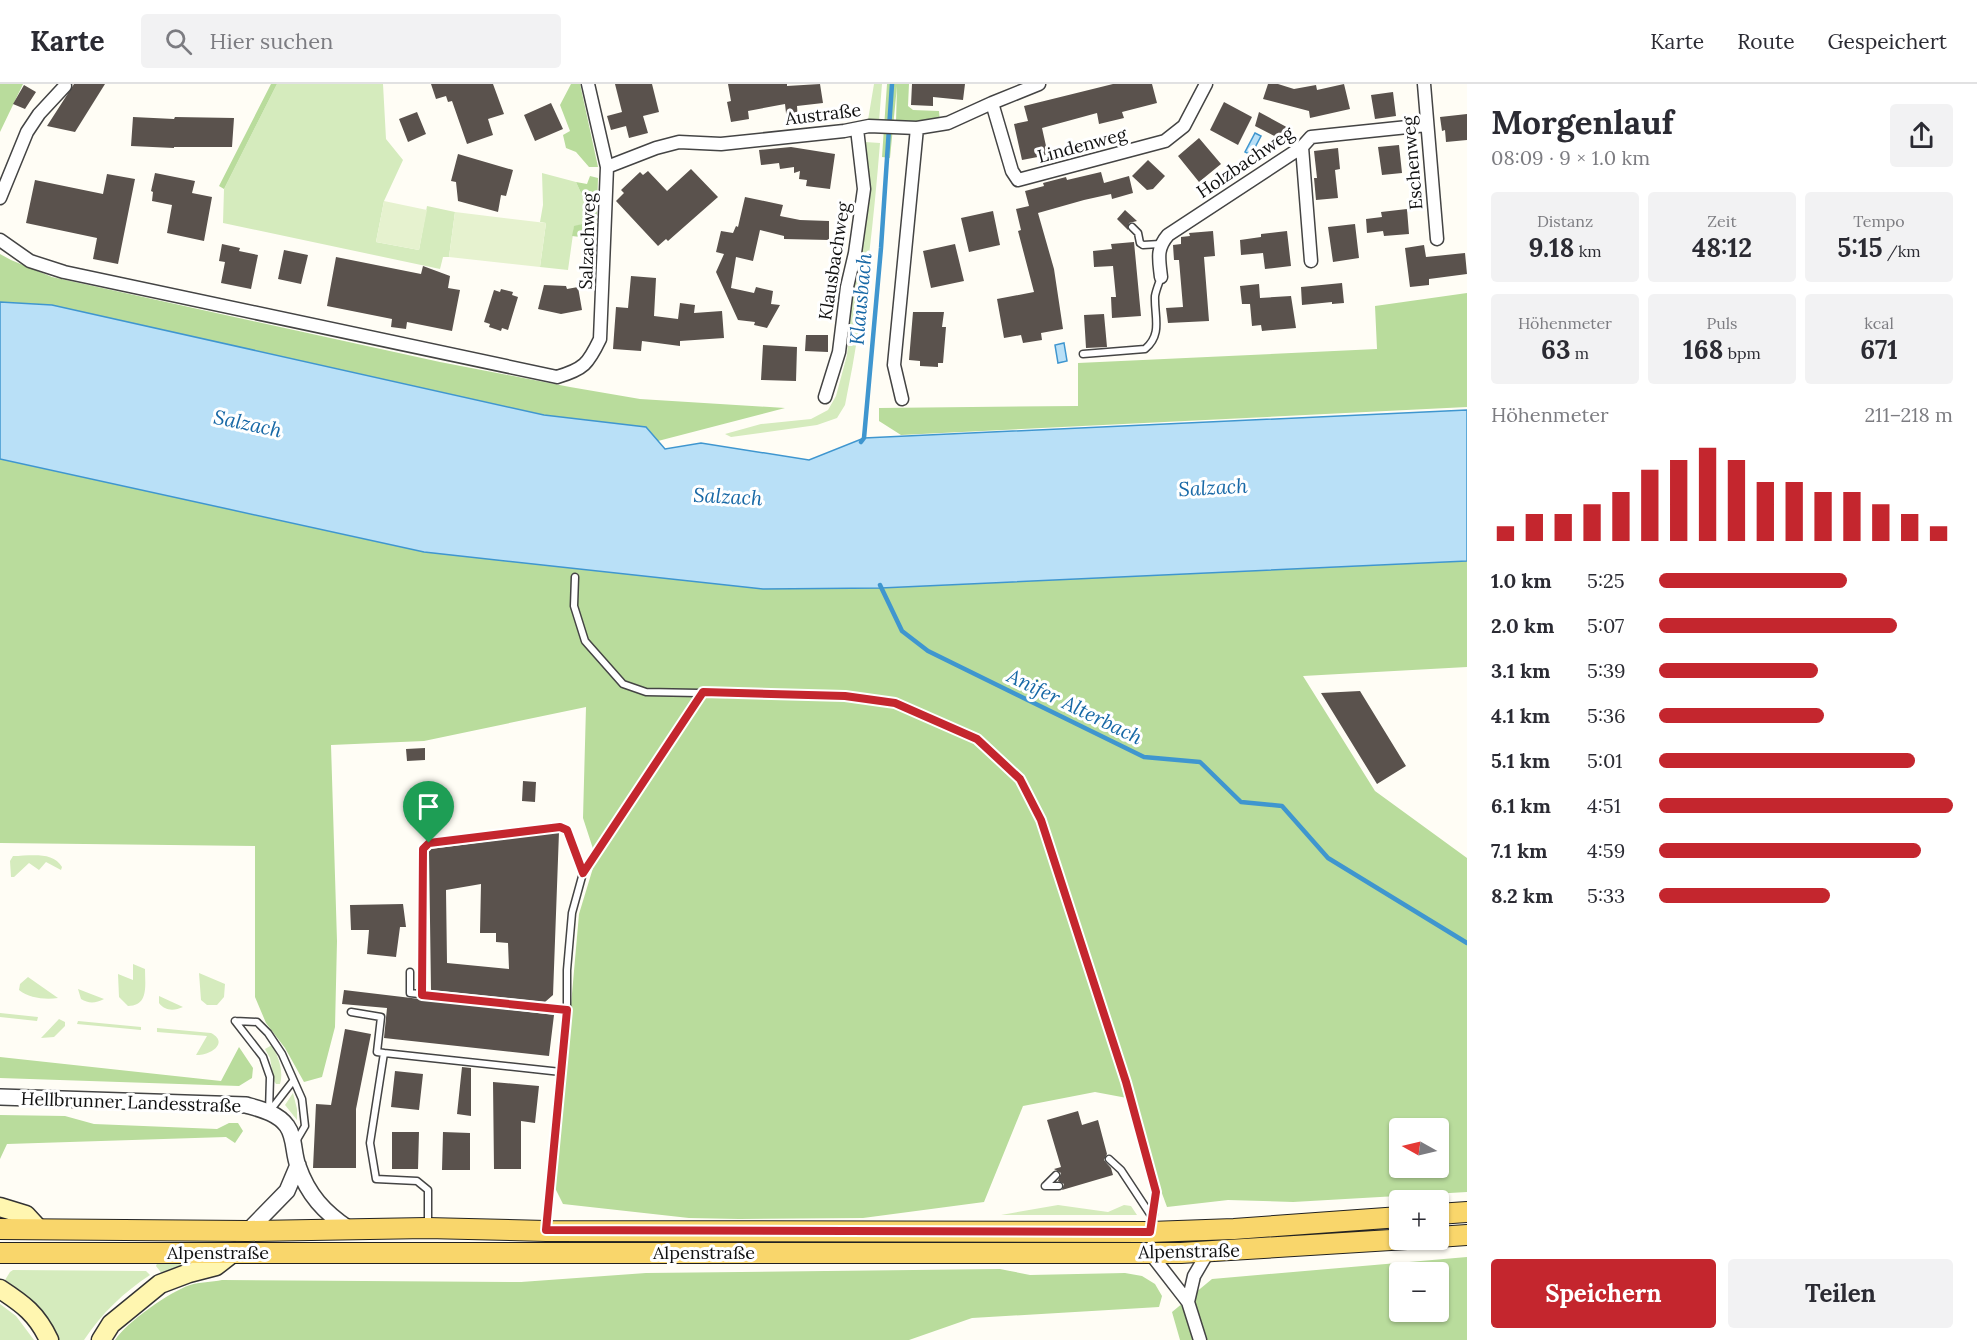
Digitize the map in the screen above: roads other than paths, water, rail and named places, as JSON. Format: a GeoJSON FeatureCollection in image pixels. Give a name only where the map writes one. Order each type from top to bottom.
{"type":"FeatureCollection","features":[{"type":"Feature","properties":{"kind":"main road"},"geometry":{"type":"LineString","coordinates":[[0,1207],[26,1215],[38,1228]]}},
{"type":"Feature","properties":{"kind":"main road"},"geometry":{"type":"LineString","coordinates":[[1449,1213],[1467,1212]]}},
{"type":"Feature","properties":{"kind":"main road","name":"Alpenstraße"},"geometry":{"type":"LineString","coordinates":[[0,1229],[546,1230],[1151,1225],[1234,1229],[1389,1218]]}},
{"type":"Feature","properties":{"kind":"main road"},"geometry":{"type":"LineString","coordinates":[[1449,1236],[1467,1235]]}},
{"type":"Feature","properties":{"kind":"main road","name":"Alpenstraße"},"geometry":{"type":"LineString","coordinates":[[0,1253],[1150,1253],[1208,1252],[1389,1240]]}},
{"type":"Feature","properties":{"kind":"main road"},"geometry":{"type":"LineString","coordinates":[[101,1340],[111,1324],[160,1284],[216,1266],[234,1252]]}},
{"type":"Feature","properties":{"kind":"main road"},"geometry":{"type":"LineString","coordinates":[[0,1288],[25,1305],[41,1324],[49,1340]]}},
{"type":"Feature","properties":{"kind":"street","name":"Salzachweg"},"geometry":{"type":"LineString","coordinates":[[0,240],[30,261],[64,272],[557,377],[577,371],[591,357],[600,339],[607,167],[588,84]]}},
{"type":"Feature","properties":{"kind":"street","name":"Austraße"},"geometry":{"type":"LineString","coordinates":[[607,167],[656,148],[679,142],[721,144],[863,127],[914,128],[948,123],[1039,84]]}},
{"type":"Feature","properties":{"kind":"street","name":"Lindenweg"},"geometry":{"type":"LineString","coordinates":[[992,103],[1012,171],[1018,180],[1165,141],[1184,126],[1206,84]]}},
{"type":"Feature","properties":{"kind":"street","name":"Eschenweg"},"geometry":{"type":"LineString","coordinates":[[1424,84],[1437,239]]}},
{"type":"Feature","properties":{"kind":"street"},"geometry":{"type":"LineString","coordinates":[[0,198],[27,132],[39,114],[65,86]]}},
{"type":"Feature","properties":{"kind":"street","name":"Holzbachweg"},"geometry":{"type":"LineString","coordinates":[[1160,244],[1168,235],[1302,147],[1311,137],[1427,125]]}},
{"type":"Feature","properties":{"kind":"street","name":"Klausbachweg"},"geometry":{"type":"LineString","coordinates":[[825,397],[838,352],[864,189],[863,127]]}},
{"type":"Feature","properties":{"kind":"street"},"geometry":{"type":"LineString","coordinates":[[902,399],[894,365],[914,128]]}},
{"type":"Feature","properties":{"kind":"street"},"geometry":{"type":"LineString","coordinates":[[1302,147],[1311,261]]}},
{"type":"Feature","properties":{"kind":"street"},"geometry":{"type":"LineString","coordinates":[[1160,244],[1161,277]]}},
{"type":"Feature","properties":{"kind":"street","name":"Hellbrunner Landesstraße"},"geometry":{"type":"LineString","coordinates":[[0,1097],[246,1105],[269,1112]]}},
{"type":"Feature","properties":{"kind":"street"},"geometry":{"type":"LineString","coordinates":[[269,1112],[287,1125],[294,1144],[297,1165],[317,1203],[349,1229]]}},
{"type":"Feature","properties":{"kind":"street"},"geometry":{"type":"LineString","coordinates":[[248,1231],[287,1191],[297,1165]]}},
{"type":"Feature","properties":{"kind":"street"},"geometry":{"type":"LineString","coordinates":[[1188,1302],[1194,1276],[1208,1252]]}},
{"type":"Feature","properties":{"kind":"street"},"geometry":{"type":"LineString","coordinates":[[1150,1253],[1188,1302],[1200,1340]]}},
{"type":"Feature","properties":{"kind":"lane"},"geometry":{"type":"LineString","coordinates":[[1131,227],[1138,233],[1140,243],[1143,245],[1160,244]]}},
{"type":"Feature","properties":{"kind":"lane"},"geometry":{"type":"LineString","coordinates":[[1083,354],[1145,349],[1152,343],[1156,336],[1157,324],[1155,294],[1161,277]]}},
{"type":"Feature","properties":{"kind":"lane"},"geometry":{"type":"LineString","coordinates":[[575,577],[574,606],[585,641],[623,684],[646,692],[845,696],[895,703],[977,739],[1020,779],[1041,820],[1126,1082],[1156,1192],[1150,1253]]}},
{"type":"Feature","properties":{"kind":"lane"},"geometry":{"type":"LineString","coordinates":[[546,1230],[567,1010],[567,970],[572,913],[583,873],[703,692]]}},
{"type":"Feature","properties":{"kind":"lane"},"geometry":{"type":"LineString","coordinates":[[422,995],[423,849],[429,843],[560,827],[567,830],[583,873]]}},
{"type":"Feature","properties":{"kind":"lane"},"geometry":{"type":"LineString","coordinates":[[410,972],[410,993],[567,1010]]}},
{"type":"Feature","properties":{"kind":"lane"},"geometry":{"type":"LineString","coordinates":[[351,1012],[381,1017],[377,1052],[561,1072]]}},
{"type":"Feature","properties":{"kind":"lane"},"geometry":{"type":"LineString","coordinates":[[269,1112],[270,1077],[263,1057],[236,1021],[257,1022],[282,1054],[302,1100],[305,1126],[294,1144]]}},
{"type":"Feature","properties":{"kind":"lane"},"geometry":{"type":"LineString","coordinates":[[384,1053],[370,1143],[376,1179],[417,1181],[428,1190],[428,1228]]}},
{"type":"Feature","properties":{"kind":"lane"},"geometry":{"type":"LineString","coordinates":[[269,1112],[292,1081]]}},
{"type":"Feature","properties":{"kind":"lane"},"geometry":{"type":"LineString","coordinates":[[1108,1159],[1121,1170],[1151,1225]]}},
{"type":"Feature","properties":{"kind":"lane"},"geometry":{"type":"LineString","coordinates":[[1112,1170],[1121,1170]]}},
{"type":"Feature","properties":{"kind":"lane"},"geometry":{"type":"LineString","coordinates":[[1056,1175],[1045,1186],[1059,1186]]}},
{"type":"Feature","properties":{"kind":"water"},"geometry":{"type":"Polygon","coordinates":[[[1255,133],[1261,136],[1251,155],[1245,152],[1255,133]]]}},
{"type":"Feature","properties":{"kind":"water","name":"Salzach"},"geometry":{"type":"Polygon","coordinates":[[[0,302],[52,305],[544,415],[646,427],[665,449],[701,443],[809,460],[864,438],[1467,410],[1467,561],[881,588],[763,589],[424,552],[0,459],[0,302]]]}},
{"type":"Feature","properties":{"kind":"water"},"geometry":{"type":"Polygon","coordinates":[[[1064,343],[1067,361],[1058,363],[1055,345],[1064,343]]]}},
{"type":"Feature","properties":{"kind":"waterway","name":"Klausbach"},"geometry":{"type":"LineString","coordinates":[[861,442],[864,438],[881,248],[892,84]]}},
{"type":"Feature","properties":{"kind":"waterway","name":"Anifer Alterbach"},"geometry":{"type":"LineString","coordinates":[[880,585],[902,631],[928,651],[1144,757],[1200,762],[1241,802],[1282,806],[1328,858],[1467,943]]}}]}
